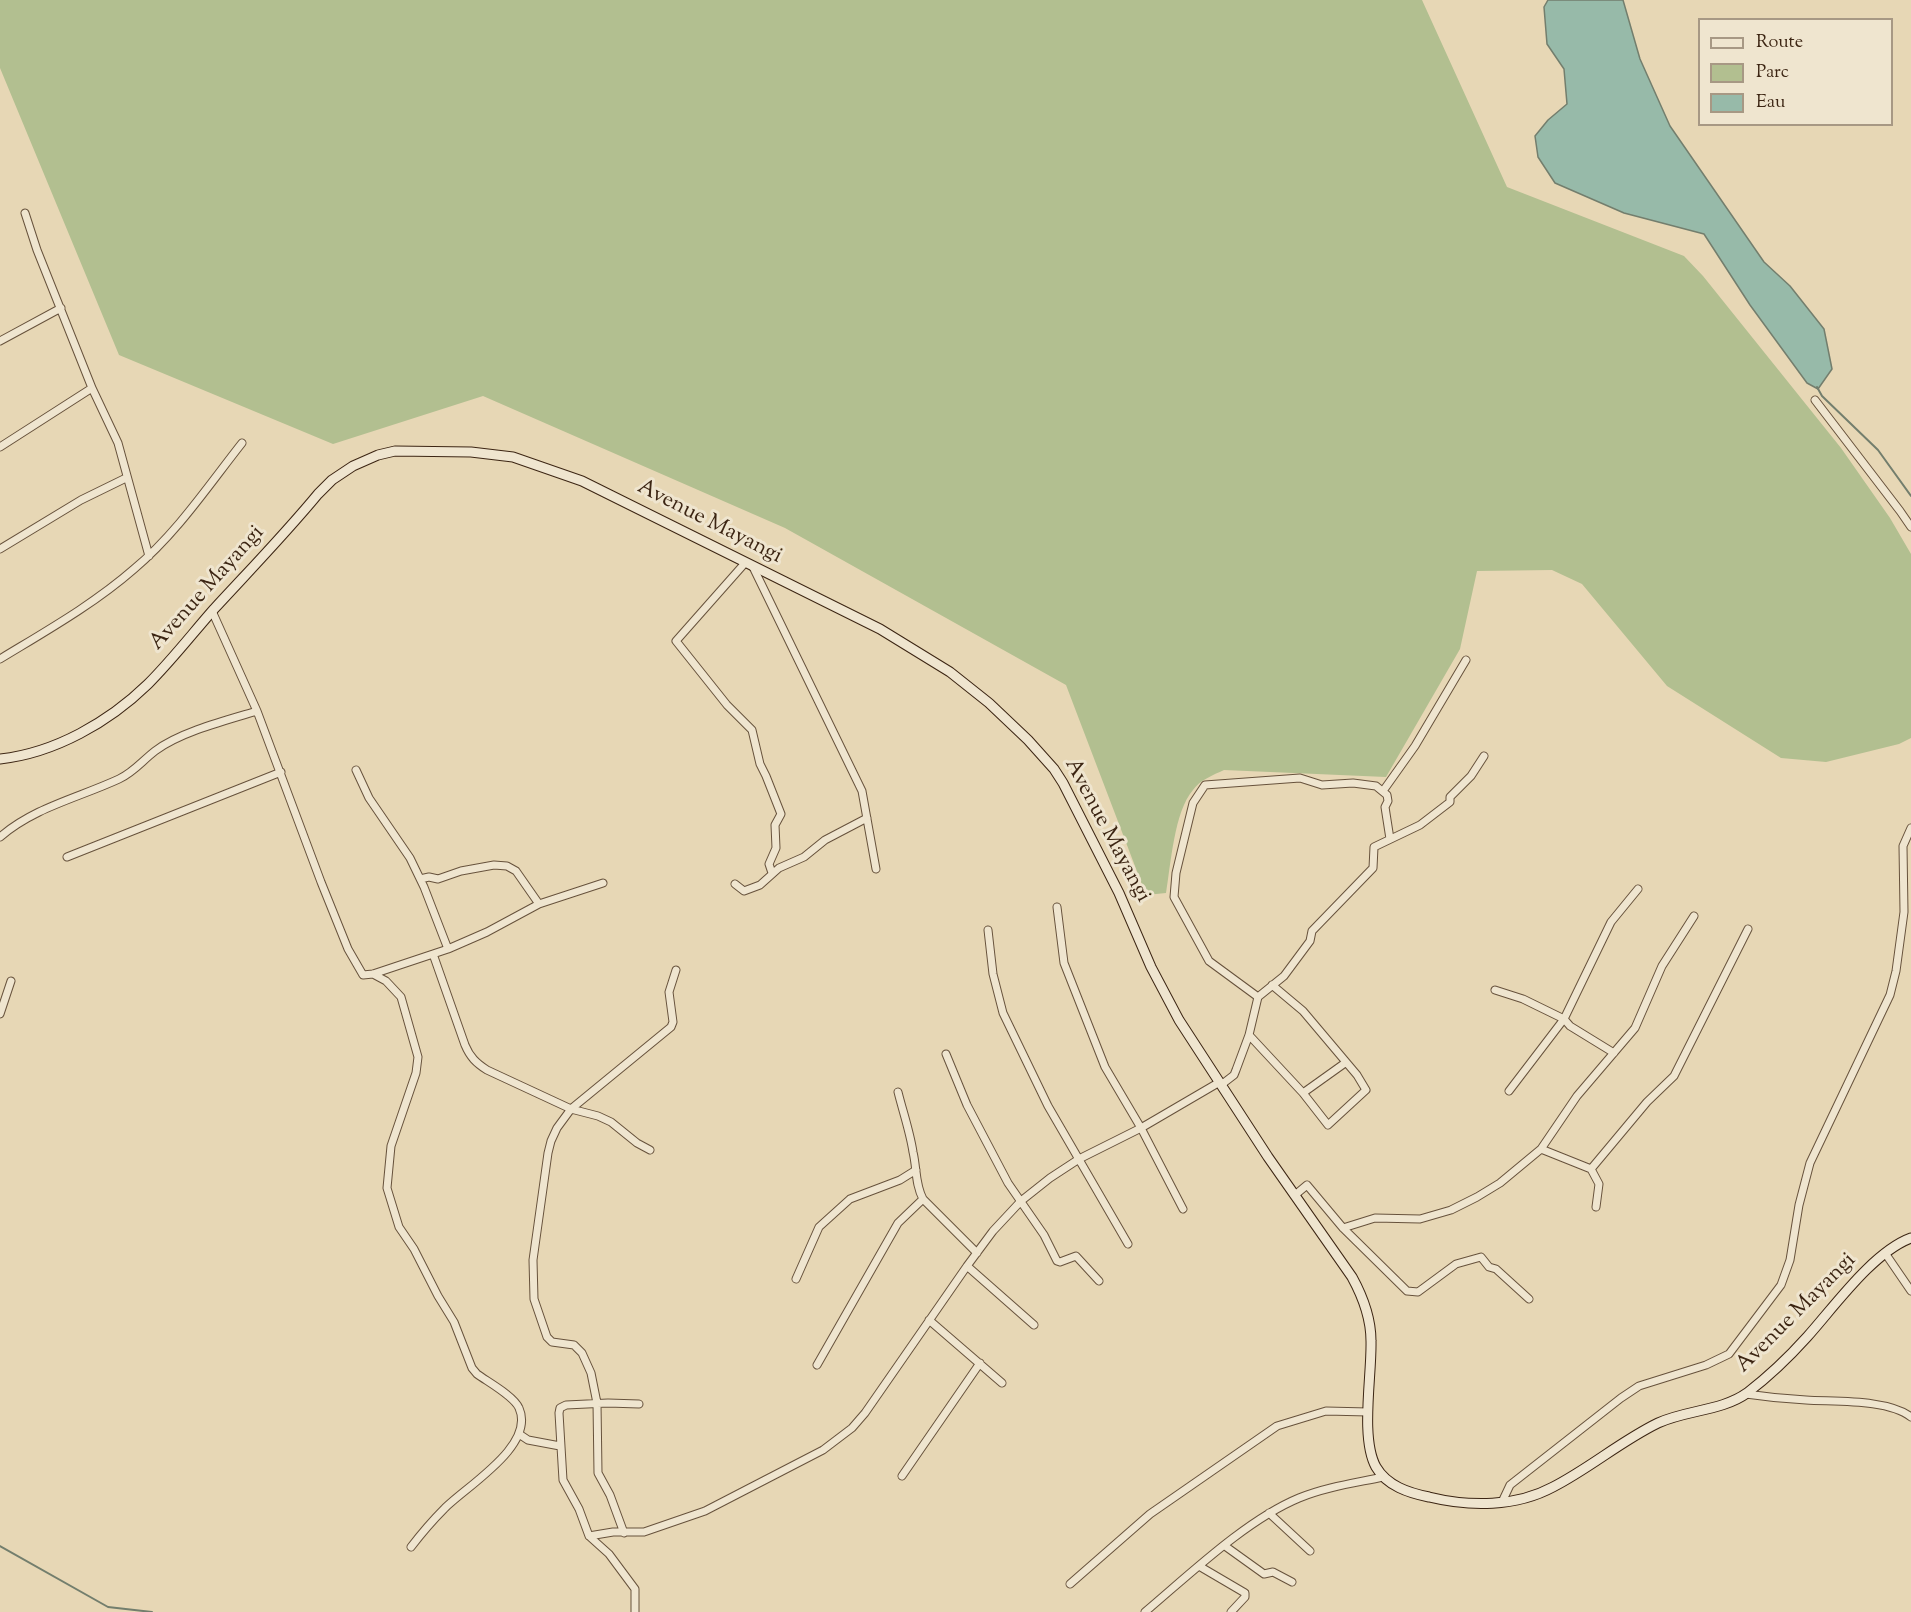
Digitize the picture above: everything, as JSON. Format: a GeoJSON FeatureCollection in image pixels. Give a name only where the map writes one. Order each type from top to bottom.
{"type":"FeatureCollection","features":[{"type":"Feature","properties":{"kind":"street"},"geometry":{"type":"LineString","coordinates":[[25,213],[92,388],[118,443],[149,556]]}},
{"type":"Feature","properties":{"kind":"street"},"geometry":{"type":"LineString","coordinates":[[0,341],[61,308]]}},
{"type":"Feature","properties":{"kind":"street"},"geometry":{"type":"LineString","coordinates":[[0,447],[92,388]]}},
{"type":"Feature","properties":{"kind":"street"},"geometry":{"type":"LineString","coordinates":[[1815,400],[1911,528]]}},
{"type":"Feature","properties":{"kind":"street"},"geometry":{"type":"LineString","coordinates":[[0,659],[109,590],[149,556],[174,530],[242,443]]}},
{"type":"Feature","properties":{"kind":"street","name":"Avenue Mayangi"},"geometry":{"type":"LineString","coordinates":[[0,759],[27,754],[50,746],[101,721],[146,685],[332,480],[353,466],[378,455],[394,452],[471,452],[513,457],[582,481],[880,629],[950,672],[989,703],[1045,758],[1063,783],[1119,893],[1161,987],[1179,1020],[1352,1277],[1365,1306],[1371,1340],[1368,1412],[1370,1453],[1383,1477],[1399,1488],[1448,1502],[1477,1504],[1502,1502],[1537,1494],[1552,1488],[1657,1424],[1725,1403],[1746,1394],[1805,1339],[1885,1253],[1911,1238]]}},
{"type":"Feature","properties":{"kind":"street"},"geometry":{"type":"LineString","coordinates":[[0,549],[81,500],[126,478]]}},
{"type":"Feature","properties":{"kind":"street"},"geometry":{"type":"LineString","coordinates":[[772,873],[769,864],[776,848],[776,825],[781,814],[760,764],[752,730],[727,705],[676,640],[749,565],[862,791],[876,869]]}},
{"type":"Feature","properties":{"kind":"street"},"geometry":{"type":"LineString","coordinates":[[212,611],[257,711],[348,950],[360,973],[373,974],[448,949],[539,904],[603,883]]}},
{"type":"Feature","properties":{"kind":"street"},"geometry":{"type":"LineString","coordinates":[[1383,791],[1415,746],[1466,660]]}},
{"type":"Feature","properties":{"kind":"street"},"geometry":{"type":"LineString","coordinates":[[0,837],[26,818],[128,775],[155,751],[177,739],[257,711]]}},
{"type":"Feature","properties":{"kind":"street"},"geometry":{"type":"LineString","coordinates":[[589,1536],[613,1532],[644,1532],[705,1510],[823,1450],[852,1428],[865,1413],[967,1266],[1000,1223],[1022,1201],[1050,1178],[1079,1159],[1141,1128],[1234,1074],[1249,1035],[1258,997],[1282,978],[1310,941],[1312,931],[1373,868],[1374,847],[1420,825],[1450,802],[1450,797],[1471,776],[1484,756]]}},
{"type":"Feature","properties":{"kind":"street"},"geometry":{"type":"LineString","coordinates":[[356,770],[369,798],[410,858],[448,949]]}},
{"type":"Feature","properties":{"kind":"street"},"geometry":{"type":"LineString","coordinates":[[67,857],[281,772]]}},
{"type":"Feature","properties":{"kind":"street"},"geometry":{"type":"LineString","coordinates":[[1258,997],[1209,961],[1174,897],[1176,873],[1192,803],[1204,785],[1300,778],[1322,785],[1353,783],[1377,786],[1388,795],[1385,807],[1390,838]]}},
{"type":"Feature","properties":{"kind":"street"},"geometry":{"type":"LineString","coordinates":[[735,884],[745,891],[760,885],[772,873],[804,858],[825,840],[867,818]]}},
{"type":"Feature","properties":{"kind":"street"},"geometry":{"type":"LineString","coordinates":[[1502,1502],[1510,1485],[1631,1391],[1639,1386],[1706,1365],[1730,1354],[1781,1285],[1790,1260],[1799,1205],[1810,1163],[1890,995],[1896,971],[1904,912],[1903,846],[1911,828]]}},
{"type":"Feature","properties":{"kind":"street"},"geometry":{"type":"LineString","coordinates":[[420,879],[429,877],[438,879],[494,864],[507,866],[516,871],[539,904]]}},
{"type":"Feature","properties":{"kind":"street"},"geometry":{"type":"LineString","coordinates":[[1509,1091],[1564,1019],[1611,922],[1638,889]]}},
{"type":"Feature","properties":{"kind":"street"},"geometry":{"type":"LineString","coordinates":[[1057,907],[1062,955],[1089,1029],[1105,1067],[1141,1128],[1183,1209]]}},
{"type":"Feature","properties":{"kind":"street"},"geometry":{"type":"LineString","coordinates":[[1343,1228],[1375,1218],[1420,1219],[1451,1210],[1500,1183],[1541,1149],[1577,1096],[1635,1028],[1662,966],[1694,916]]}},
{"type":"Feature","properties":{"kind":"street"},"geometry":{"type":"LineString","coordinates":[[1591,1169],[1647,1102],[1674,1077],[1748,929]]}},
{"type":"Feature","properties":{"kind":"street"},"geometry":{"type":"LineString","coordinates":[[988,930],[993,974],[1001,1009],[1048,1106],[1128,1244]]}},
{"type":"Feature","properties":{"kind":"street"},"geometry":{"type":"LineString","coordinates":[[433,954],[470,1056],[486,1070],[571,1109],[611,1122],[637,1143],[650,1150]]}},
{"type":"Feature","properties":{"kind":"street"},"geometry":{"type":"LineString","coordinates":[[624,1533],[617,1510],[598,1473],[597,1403],[587,1360],[574,1345],[552,1342],[547,1337],[534,1299],[532,1286],[535,1233],[551,1141],[571,1109],[670,1027],[673,1022],[669,992],[676,970]]}},
{"type":"Feature","properties":{"kind":"street"},"geometry":{"type":"LineString","coordinates":[[373,974],[386,981],[401,997],[418,1057],[416,1073],[389,1151],[387,1183],[399,1227],[414,1249],[454,1322],[472,1368],[516,1402],[521,1414],[519,1434],[495,1464],[444,1508],[411,1547]]}},
{"type":"Feature","properties":{"kind":"street"},"geometry":{"type":"LineString","coordinates":[[0,1014],[11,981]]}},
{"type":"Feature","properties":{"kind":"street"},"geometry":{"type":"LineString","coordinates":[[1249,1035],[1303,1093],[1328,1125],[1366,1090],[1304,1011],[1272,985]]}},
{"type":"Feature","properties":{"kind":"street"},"geometry":{"type":"LineString","coordinates":[[1495,990],[1523,999],[1564,1019],[1570,1026],[1614,1053]]}},
{"type":"Feature","properties":{"kind":"street"},"geometry":{"type":"LineString","coordinates":[[946,1054],[966,1105],[1008,1183],[1044,1234],[1057,1261],[1060,1263],[1076,1256],[1099,1281]]}},
{"type":"Feature","properties":{"kind":"street"},"geometry":{"type":"LineString","coordinates":[[1303,1093],[1345,1063]]}},
{"type":"Feature","properties":{"kind":"street"},"geometry":{"type":"LineString","coordinates":[[898,1092],[914,1152],[916,1184],[923,1199],[977,1253]]}},
{"type":"Feature","properties":{"kind":"street"},"geometry":{"type":"LineString","coordinates":[[1541,1149],[1591,1169],[1599,1184],[1596,1207]]}},
{"type":"Feature","properties":{"kind":"street"},"geometry":{"type":"LineString","coordinates":[[796,1279],[819,1227],[850,1199],[900,1180],[916,1170]]}},
{"type":"Feature","properties":{"kind":"street"},"geometry":{"type":"LineString","coordinates":[[1295,1195],[1307,1185],[1343,1228],[1407,1292],[1418,1292],[1456,1264],[1481,1257],[1489,1267],[1496,1269],[1529,1299]]}},
{"type":"Feature","properties":{"kind":"street"},"geometry":{"type":"LineString","coordinates":[[817,1365],[898,1223],[923,1199]]}},
{"type":"Feature","properties":{"kind":"street"},"geometry":{"type":"LineString","coordinates":[[1885,1253],[1911,1291]]}},
{"type":"Feature","properties":{"kind":"street"},"geometry":{"type":"LineString","coordinates":[[967,1266],[1034,1325]]}},
{"type":"Feature","properties":{"kind":"street"},"geometry":{"type":"LineString","coordinates":[[929,1320],[1002,1383]]}},
{"type":"Feature","properties":{"kind":"street"},"geometry":{"type":"LineString","coordinates":[[902,1476],[980,1363]]}},
{"type":"Feature","properties":{"kind":"street"},"geometry":{"type":"LineString","coordinates":[[1746,1394],[1873,1404],[1898,1410],[1911,1418]]}},
{"type":"Feature","properties":{"kind":"street"},"geometry":{"type":"LineString","coordinates":[[635,1612],[635,1589],[609,1554],[589,1536],[579,1509],[563,1479],[559,1413],[560,1408],[566,1405],[639,1404]]}},
{"type":"Feature","properties":{"kind":"street"},"geometry":{"type":"LineString","coordinates":[[1070,1584],[1150,1514],[1277,1426],[1326,1411],[1368,1412]]}},
{"type":"Feature","properties":{"kind":"street"},"geometry":{"type":"LineString","coordinates":[[519,1434],[528,1440],[560,1446]]}},
{"type":"Feature","properties":{"kind":"street"},"geometry":{"type":"LineString","coordinates":[[1145,1612],[1199,1566],[1269,1513],[1304,1496],[1383,1477]]}},
{"type":"Feature","properties":{"kind":"street"},"geometry":{"type":"LineString","coordinates":[[1269,1513],[1310,1551]]}},
{"type":"Feature","properties":{"kind":"street"},"geometry":{"type":"LineString","coordinates":[[1225,1546],[1264,1574],[1273,1572],[1292,1582]]}},
{"type":"Feature","properties":{"kind":"street"},"geometry":{"type":"LineString","coordinates":[[1199,1566],[1245,1593],[1245,1597],[1231,1612]]}},
{"type":"Feature","properties":{"kind":"green space"},"geometry":{"type":"Polygon","coordinates":[[[0,0],[1422,0],[1507,187],[1684,256],[1703,276],[1841,448],[1890,518],[1911,554],[1911,738],[1899,744],[1826,762],[1781,758],[1667,686],[1582,584],[1552,570],[1477,571],[1460,649],[1386,777],[1224,770],[1211,776],[1196,786],[1181,811],[1174,839],[1166,893],[1146,895],[1066,685],[785,528],[483,396],[333,444],[119,355],[0,68],[0,0]]]}},
{"type":"Feature","properties":{"kind":"water"},"geometry":{"type":"Polygon","coordinates":[[[1548,0],[1623,0],[1640,59],[1670,126],[1764,262],[1790,286],[1824,329],[1832,369],[1818,389],[1807,383],[1750,305],[1704,234],[1624,213],[1555,183],[1538,157],[1535,136],[1548,120],[1567,104],[1564,69],[1547,44],[1544,7],[1548,0]]]}},
{"type":"Feature","properties":{"kind":"waterway"},"geometry":{"type":"LineString","coordinates":[[1817,387],[1822,396],[1878,450],[1911,496]]}},
{"type":"Feature","properties":{"kind":"waterway"},"geometry":{"type":"LineString","coordinates":[[0,1546],[108,1607],[152,1612]]}}]}
